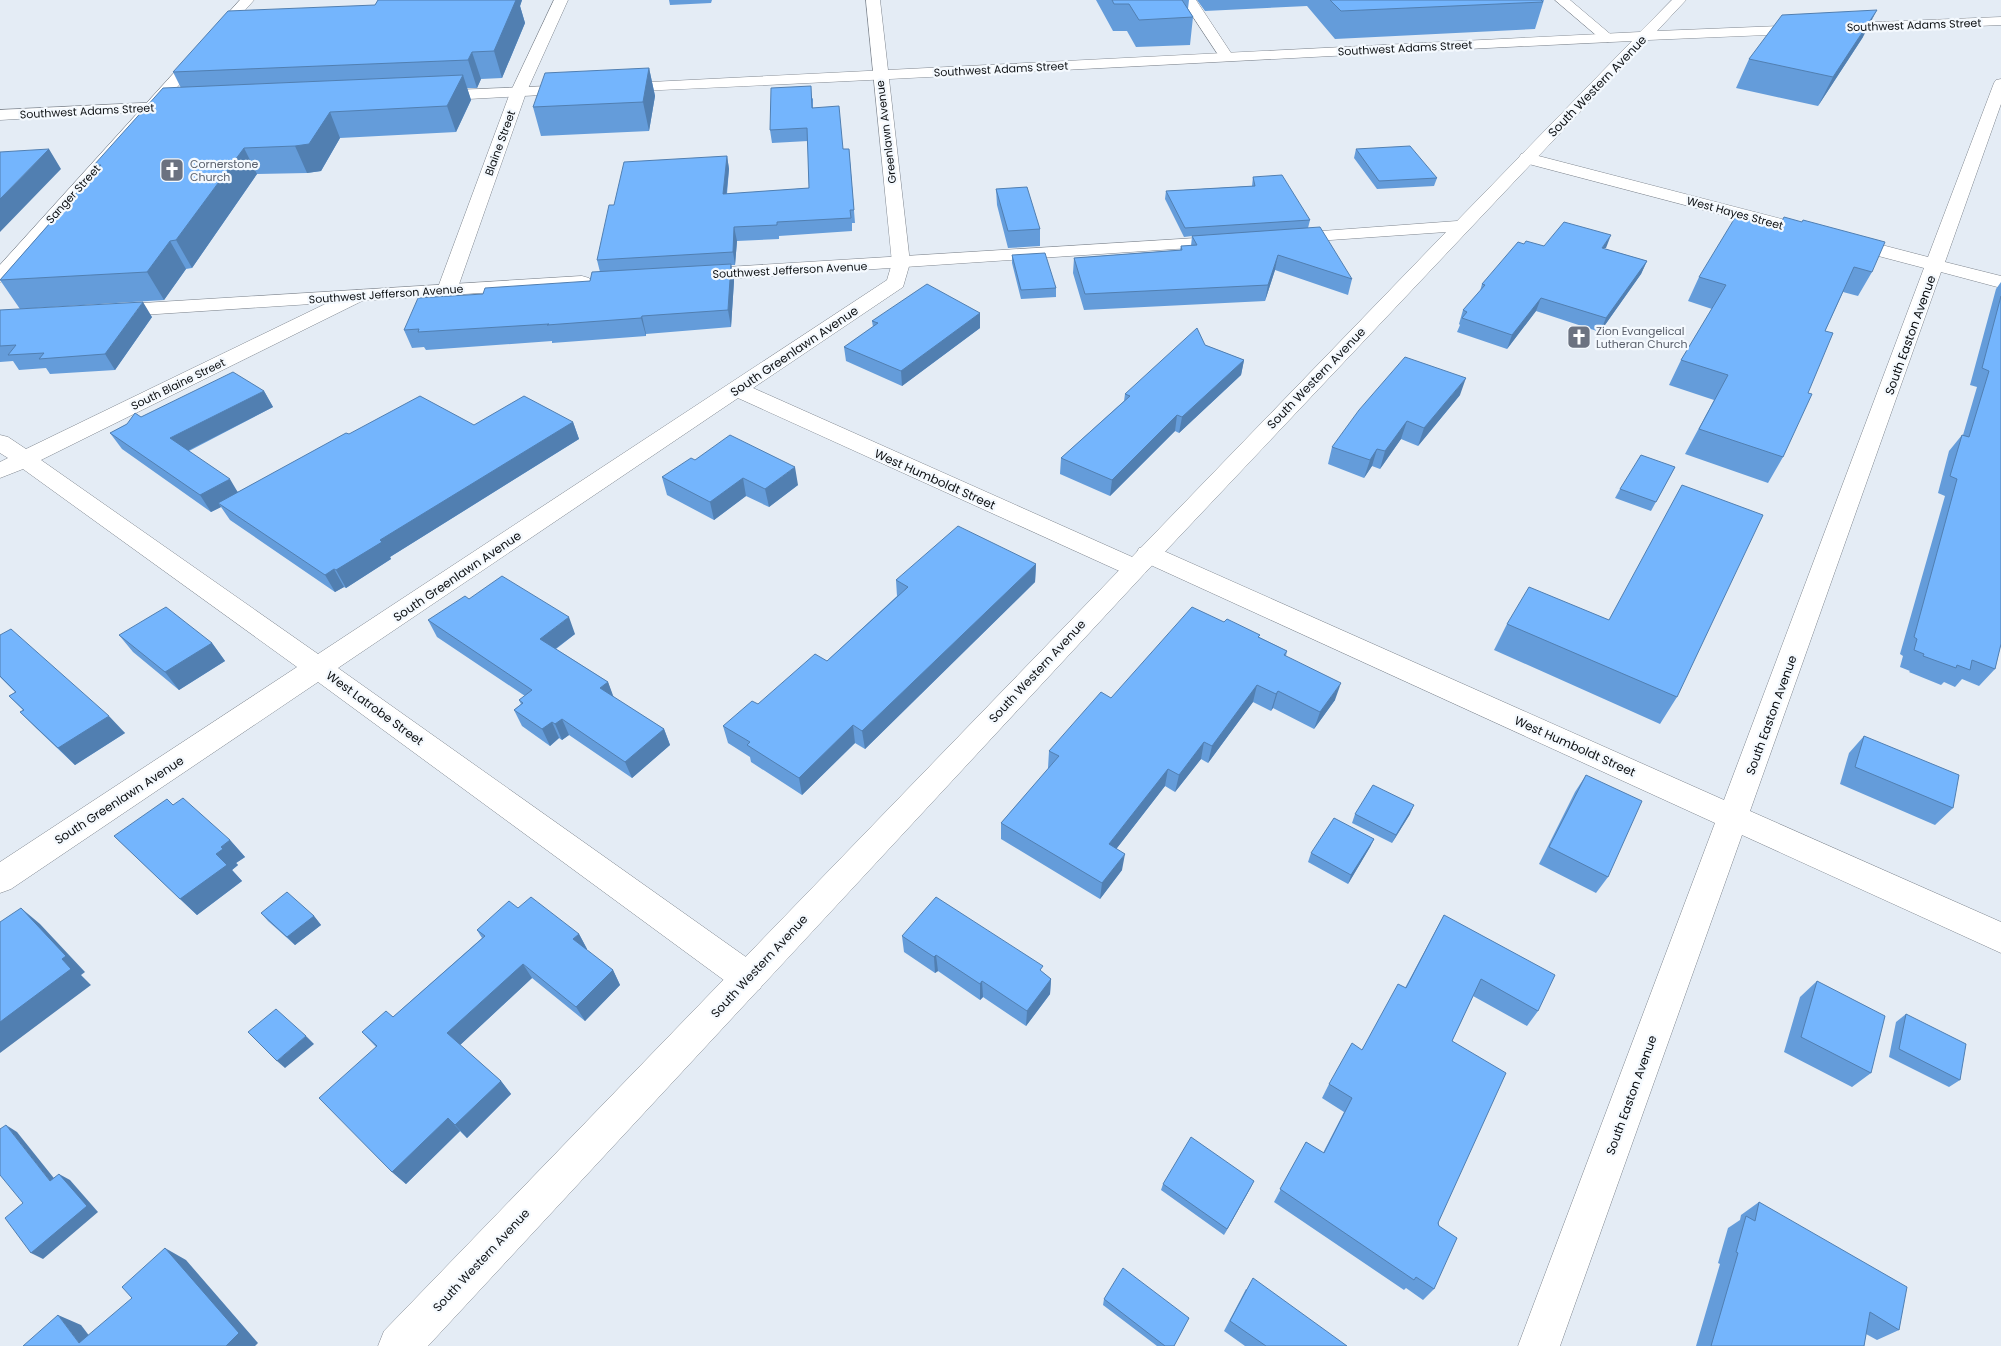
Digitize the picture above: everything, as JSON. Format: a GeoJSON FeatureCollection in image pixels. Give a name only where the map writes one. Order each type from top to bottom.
{"type":"FeatureCollection","features":[{"type":"Feature","properties":{"kind":"street","name":"Sanger Street"},"geometry":{"type":"LineString","coordinates":[[0,276],[247,0]]}},
{"type":"Feature","properties":{"kind":"street","name":"Blaine Street"},"geometry":{"type":"LineString","coordinates":[[447,290],[518,93],[561,0]]}},
{"type":"Feature","properties":{"kind":"street","name":"Greenlawn Avenue"},"geometry":{"type":"LineString","coordinates":[[873,0],[901,263]]}},
{"type":"Feature","properties":{"kind":"street"},"geometry":{"type":"LineString","coordinates":[[1189,0],[1226,56]]}},
{"type":"Feature","properties":{"kind":"street"},"geometry":{"type":"LineString","coordinates":[[1562,0],[1608,38]]}},
{"type":"Feature","properties":{"kind":"street","name":"South Western Avenue"},"geometry":{"type":"LineString","coordinates":[[399,1346],[1142,561],[1679,0]]}},
{"type":"Feature","properties":{"kind":"street"},"geometry":{"type":"LineString","coordinates":[[1668,12],[1717,27],[1750,32]]}},
{"type":"Feature","properties":{"kind":"street","name":"Southwest Adams Street"},"geometry":{"type":"LineString","coordinates":[[605,88],[880,76],[1226,56],[2001,21]]}},
{"type":"Feature","properties":{"kind":"street","name":"South Easton Avenue"},"geometry":{"type":"LineString","coordinates":[[1539,1346],[2001,83]]}},
{"type":"Feature","properties":{"kind":"street"},"geometry":{"type":"LineString","coordinates":[[419,97],[586,89]]}},
{"type":"Feature","properties":{"kind":"street","name":"Southwest Adams Street"},"geometry":{"type":"LineString","coordinates":[[0,115],[200,106]]}},
{"type":"Feature","properties":{"kind":"street","name":"West Hayes Street"},"geometry":{"type":"LineString","coordinates":[[1527,158],[2001,282]]}},
{"type":"Feature","properties":{"kind":"street"},"geometry":{"type":"LineString","coordinates":[[1272,238],[1461,226]]}},
{"type":"Feature","properties":{"kind":"street","name":"Southwest Jefferson Avenue"},"geometry":{"type":"LineString","coordinates":[[674,276],[1243,240]]}},
{"type":"Feature","properties":{"kind":"street","name":"South Greenlawn Avenue"},"geometry":{"type":"LineString","coordinates":[[0,878],[319,668],[896,283],[901,263]]}},
{"type":"Feature","properties":{"kind":"street","name":"Southwest Jefferson Avenue"},"geometry":{"type":"LineString","coordinates":[[89,312],[605,281]]}},
{"type":"Feature","properties":{"kind":"street","name":"South Blaine Street"},"geometry":{"type":"LineString","coordinates":[[12,466],[356,296]]}},
{"type":"Feature","properties":{"kind":"street","name":"West Humboldt Street"},"geometry":{"type":"LineString","coordinates":[[736,390],[1142,561],[1791,842],[2001,938]]}},
{"type":"Feature","properties":{"kind":"street","name":"West Latrobe Street"},"geometry":{"type":"LineString","coordinates":[[0,442],[12,466],[319,668],[748,978]]}},
{"type":"Feature","properties":{"kind":"building"},"geometry":{"type":"Polygon","coordinates":[[[378,0],[516,0],[494,51],[472,52],[468,60],[173,72],[228,11],[375,5],[378,0]]]}},
{"type":"Feature","properties":{"kind":"building"},"geometry":{"type":"Polygon","coordinates":[[[1112,0],[1182,0],[1193,17],[1139,20],[1129,4],[1114,4],[1112,0]]]}},
{"type":"Feature","properties":{"kind":"building"},"geometry":{"type":"Polygon","coordinates":[[[1330,0],[1541,0],[1543,2],[1341,11],[1330,0]]]}},
{"type":"Feature","properties":{"kind":"building"},"geometry":{"type":"Polygon","coordinates":[[[1877,10],[1833,77],[1749,59],[1782,15],[1877,10]]]}},
{"type":"Feature","properties":{"kind":"building"},"geometry":{"type":"Polygon","coordinates":[[[649,68],[643,102],[533,107],[545,73],[649,68]]]}},
{"type":"Feature","properties":{"kind":"building"},"geometry":{"type":"Polygon","coordinates":[[[463,75],[447,106],[330,112],[309,144],[244,148],[176,240],[170,241],[147,272],[0,280],[101,165],[94,165],[163,88],[463,75]]]}},
{"type":"Feature","properties":{"kind":"building"},"geometry":{"type":"Polygon","coordinates":[[[811,86],[812,108],[839,106],[843,149],[849,149],[854,210],[850,210],[851,218],[777,222],[777,225],[734,227],[733,252],[597,260],[609,205],[614,205],[624,162],[727,156],[723,194],[809,188],[807,128],[770,130],[771,88],[811,86]]]}},
{"type":"Feature","properties":{"kind":"building"},"geometry":{"type":"Polygon","coordinates":[[[1410,146],[1437,178],[1379,181],[1356,149],[1410,146]]]}},
{"type":"Feature","properties":{"kind":"building"},"geometry":{"type":"Polygon","coordinates":[[[49,149],[0,199],[0,152],[49,149]]]}},
{"type":"Feature","properties":{"kind":"building"},"geometry":{"type":"Polygon","coordinates":[[[1282,175],[1310,220],[1185,228],[1166,191],[1255,186],[1253,177],[1282,175]]]}},
{"type":"Feature","properties":{"kind":"building"},"geometry":{"type":"Polygon","coordinates":[[[1027,187],[1040,229],[1008,231],[996,189],[1027,187]]]}},
{"type":"Feature","properties":{"kind":"building"},"geometry":{"type":"Polygon","coordinates":[[[1736,216],[1779,227],[1784,217],[1802,222],[1803,220],[1885,242],[1872,272],[1854,267],[1825,331],[1833,333],[1808,393],[1812,394],[1783,457],[1699,429],[1728,375],[1681,360],[1726,285],[1699,277],[1736,216]]]}},
{"type":"Feature","properties":{"kind":"building"},"geometry":{"type":"Polygon","coordinates":[[[1564,222],[1611,235],[1602,248],[1647,261],[1606,318],[1541,298],[1512,335],[1462,318],[1467,312],[1463,310],[1485,285],[1482,284],[1518,242],[1524,244],[1526,241],[1544,246],[1564,222]]]}},
{"type":"Feature","properties":{"kind":"building"},"geometry":{"type":"Polygon","coordinates":[[[1320,227],[1352,279],[1278,255],[1268,285],[1085,294],[1074,258],[1182,250],[1181,246],[1197,245],[1192,236],[1320,227]]]}},
{"type":"Feature","properties":{"kind":"building"},"geometry":{"type":"Polygon","coordinates":[[[1045,253],[1056,288],[1021,290],[1012,255],[1045,253]]]}},
{"type":"Feature","properties":{"kind":"building"},"geometry":{"type":"Polygon","coordinates":[[[731,264],[728,310],[547,325],[549,324],[418,332],[419,329],[404,330],[418,298],[483,294],[485,288],[590,281],[592,272],[731,264]]]}},
{"type":"Feature","properties":{"kind":"building"},"geometry":{"type":"Polygon","coordinates":[[[927,284],[980,313],[901,371],[844,347],[878,323],[872,321],[927,284]]]}},
{"type":"Feature","properties":{"kind":"building"},"geometry":{"type":"Polygon","coordinates":[[[2001,296],[2001,644],[1995,669],[1972,660],[1970,670],[1957,665],[1956,668],[1923,656],[1924,654],[1914,650],[1917,639],[1914,637],[1957,479],[1950,476],[1962,435],[1969,437],[1989,371],[1982,368],[2001,296]]]}},
{"type":"Feature","properties":{"kind":"building"},"geometry":{"type":"Polygon","coordinates":[[[143,302],[105,354],[39,359],[44,353],[8,355],[16,345],[0,346],[0,310],[143,302]]]}},
{"type":"Feature","properties":{"kind":"building"},"geometry":{"type":"Polygon","coordinates":[[[1197,328],[1205,345],[1244,360],[1182,417],[1177,415],[1112,480],[1061,458],[1130,396],[1125,394],[1197,328]]]}},
{"type":"Feature","properties":{"kind":"building"},"geometry":{"type":"Polygon","coordinates":[[[1405,357],[1466,378],[1424,428],[1407,421],[1385,451],[1377,449],[1370,460],[1332,447],[1359,410],[1405,357]]]}},
{"type":"Feature","properties":{"kind":"building"},"geometry":{"type":"Polygon","coordinates":[[[233,372],[264,391],[170,438],[230,479],[200,495],[110,433],[127,424],[135,413],[141,417],[233,372]]]}},
{"type":"Feature","properties":{"kind":"building"},"geometry":{"type":"Polygon","coordinates":[[[420,396],[474,425],[524,396],[573,422],[380,540],[382,542],[325,575],[218,503],[346,433],[349,434],[420,396]]]}},
{"type":"Feature","properties":{"kind":"building"},"geometry":{"type":"Polygon","coordinates":[[[730,435],[795,467],[765,489],[743,478],[710,502],[662,477],[691,458],[695,460],[730,435]]]}},
{"type":"Feature","properties":{"kind":"building"},"geometry":{"type":"Polygon","coordinates":[[[1641,455],[1675,467],[1656,502],[1620,489],[1641,455]]]}},
{"type":"Feature","properties":{"kind":"building"},"geometry":{"type":"Polygon","coordinates":[[[1682,485],[1763,515],[1677,697],[1507,624],[1529,587],[1609,620],[1682,485]]]}},
{"type":"Feature","properties":{"kind":"building"},"geometry":{"type":"Polygon","coordinates":[[[958,526],[1036,564],[862,731],[853,725],[799,778],[747,745],[750,742],[723,726],[752,701],[758,704],[815,654],[827,661],[908,587],[896,580],[958,526]]]}},
{"type":"Feature","properties":{"kind":"building"},"geometry":{"type":"Polygon","coordinates":[[[502,576],[569,617],[540,639],[608,682],[600,688],[664,729],[625,762],[562,719],[555,724],[552,722],[542,729],[514,710],[523,703],[519,700],[532,690],[428,620],[465,596],[469,599],[502,576]]]}},
{"type":"Feature","properties":{"kind":"building"},"geometry":{"type":"Polygon","coordinates":[[[166,607],[212,643],[165,672],[119,635],[166,607]]]}},
{"type":"Feature","properties":{"kind":"building"},"geometry":{"type":"Polygon","coordinates":[[[1192,607],[1224,622],[1227,619],[1260,635],[1258,637],[1287,651],[1284,655],[1341,683],[1320,712],[1278,691],[1276,694],[1257,685],[1212,746],[1204,742],[1179,775],[1168,769],[1109,844],[1125,854],[1102,883],[1001,823],[1059,756],[1049,751],[1101,692],[1111,698],[1192,607]]]}},
{"type":"Feature","properties":{"kind":"building"},"geometry":{"type":"Polygon","coordinates":[[[11,629],[109,716],[58,748],[20,712],[24,710],[9,696],[16,692],[0,676],[0,635],[11,629]]]}},
{"type":"Feature","properties":{"kind":"building"},"geometry":{"type":"Polygon","coordinates":[[[1864,736],[1959,775],[1953,808],[1855,767],[1864,736]]]}},
{"type":"Feature","properties":{"kind":"building"},"geometry":{"type":"Polygon","coordinates":[[[1586,775],[1642,801],[1608,877],[1549,847],[1586,775]]]}},
{"type":"Feature","properties":{"kind":"building"},"geometry":{"type":"Polygon","coordinates":[[[1373,785],[1414,805],[1396,835],[1355,814],[1373,785]]]}},
{"type":"Feature","properties":{"kind":"building"},"geometry":{"type":"Polygon","coordinates":[[[183,798],[230,840],[216,854],[227,865],[180,899],[114,836],[167,799],[173,805],[183,798]]]}},
{"type":"Feature","properties":{"kind":"building"},"geometry":{"type":"Polygon","coordinates":[[[1334,818],[1374,839],[1351,875],[1311,853],[1334,818]]]}},
{"type":"Feature","properties":{"kind":"building"},"geometry":{"type":"Polygon","coordinates":[[[287,892],[314,916],[287,937],[261,913],[287,892]]]}},
{"type":"Feature","properties":{"kind":"building"},"geometry":{"type":"Polygon","coordinates":[[[531,897],[579,934],[573,939],[613,970],[576,1007],[523,964],[447,1033],[501,1081],[455,1125],[448,1118],[392,1172],[319,1098],[377,1046],[362,1032],[386,1011],[393,1017],[485,936],[477,930],[509,901],[518,908],[531,897]]]}},
{"type":"Feature","properties":{"kind":"building"},"geometry":{"type":"Polygon","coordinates":[[[936,897],[1043,966],[1040,970],[1051,979],[1027,1011],[982,981],[980,984],[936,955],[934,957],[902,936],[936,897]]]}},
{"type":"Feature","properties":{"kind":"building"},"geometry":{"type":"Polygon","coordinates":[[[21,908],[66,956],[62,959],[71,969],[0,1022],[0,922],[21,908]]]}},
{"type":"Feature","properties":{"kind":"building"},"geometry":{"type":"Polygon","coordinates":[[[1444,915],[1555,975],[1538,1011],[1481,979],[1452,1041],[1506,1073],[1438,1223],[1439,1226],[1457,1238],[1434,1289],[1416,1277],[1414,1280],[1280,1189],[1306,1142],[1324,1153],[1352,1098],[1329,1084],[1352,1043],[1362,1050],[1398,984],[1406,988],[1444,915]]]}},
{"type":"Feature","properties":{"kind":"building"},"geometry":{"type":"Polygon","coordinates":[[[1817,981],[1885,1016],[1871,1073],[1801,1037],[1817,981]]]}},
{"type":"Feature","properties":{"kind":"building"},"geometry":{"type":"Polygon","coordinates":[[[276,1009],[306,1036],[277,1061],[248,1032],[276,1009]]]}},
{"type":"Feature","properties":{"kind":"building"},"geometry":{"type":"Polygon","coordinates":[[[1906,1014],[1966,1044],[1960,1080],[1899,1049],[1906,1014]]]}},
{"type":"Feature","properties":{"kind":"building"},"geometry":{"type":"Polygon","coordinates":[[[6,1125],[50,1181],[59,1174],[87,1206],[31,1253],[5,1218],[23,1203],[0,1175],[0,1129],[6,1125]]]}},
{"type":"Feature","properties":{"kind":"building"},"geometry":{"type":"Polygon","coordinates":[[[1191,1137],[1254,1181],[1227,1229],[1163,1184],[1191,1137]]]}},
{"type":"Feature","properties":{"kind":"building"},"geometry":{"type":"Polygon","coordinates":[[[1759,1202],[1907,1287],[1899,1330],[1870,1312],[1864,1346],[1711,1346],[1738,1253],[1736,1252],[1746,1216],[1755,1221],[1759,1202]]]}},
{"type":"Feature","properties":{"kind":"building"},"geometry":{"type":"Polygon","coordinates":[[[165,1248],[239,1333],[226,1346],[23,1346],[58,1315],[79,1343],[132,1298],[122,1287],[165,1248]]]}},
{"type":"Feature","properties":{"kind":"building"},"geometry":{"type":"Polygon","coordinates":[[[1123,1268],[1189,1318],[1174,1346],[1165,1346],[1104,1299],[1123,1268]]]}},
{"type":"Feature","properties":{"kind":"building"},"geometry":{"type":"Polygon","coordinates":[[[1253,1278],[1347,1346],[1266,1346],[1230,1321],[1253,1278]]]}},
{"type":"Feature","properties":{"kind":"place","name":"Cornerstone Church"},"geometry":{"type":"Point","coordinates":[172,170]}},
{"type":"Feature","properties":{"kind":"place","name":"Zion Evangelical Lutheran Church"},"geometry":{"type":"Point","coordinates":[1579,337]}}]}
